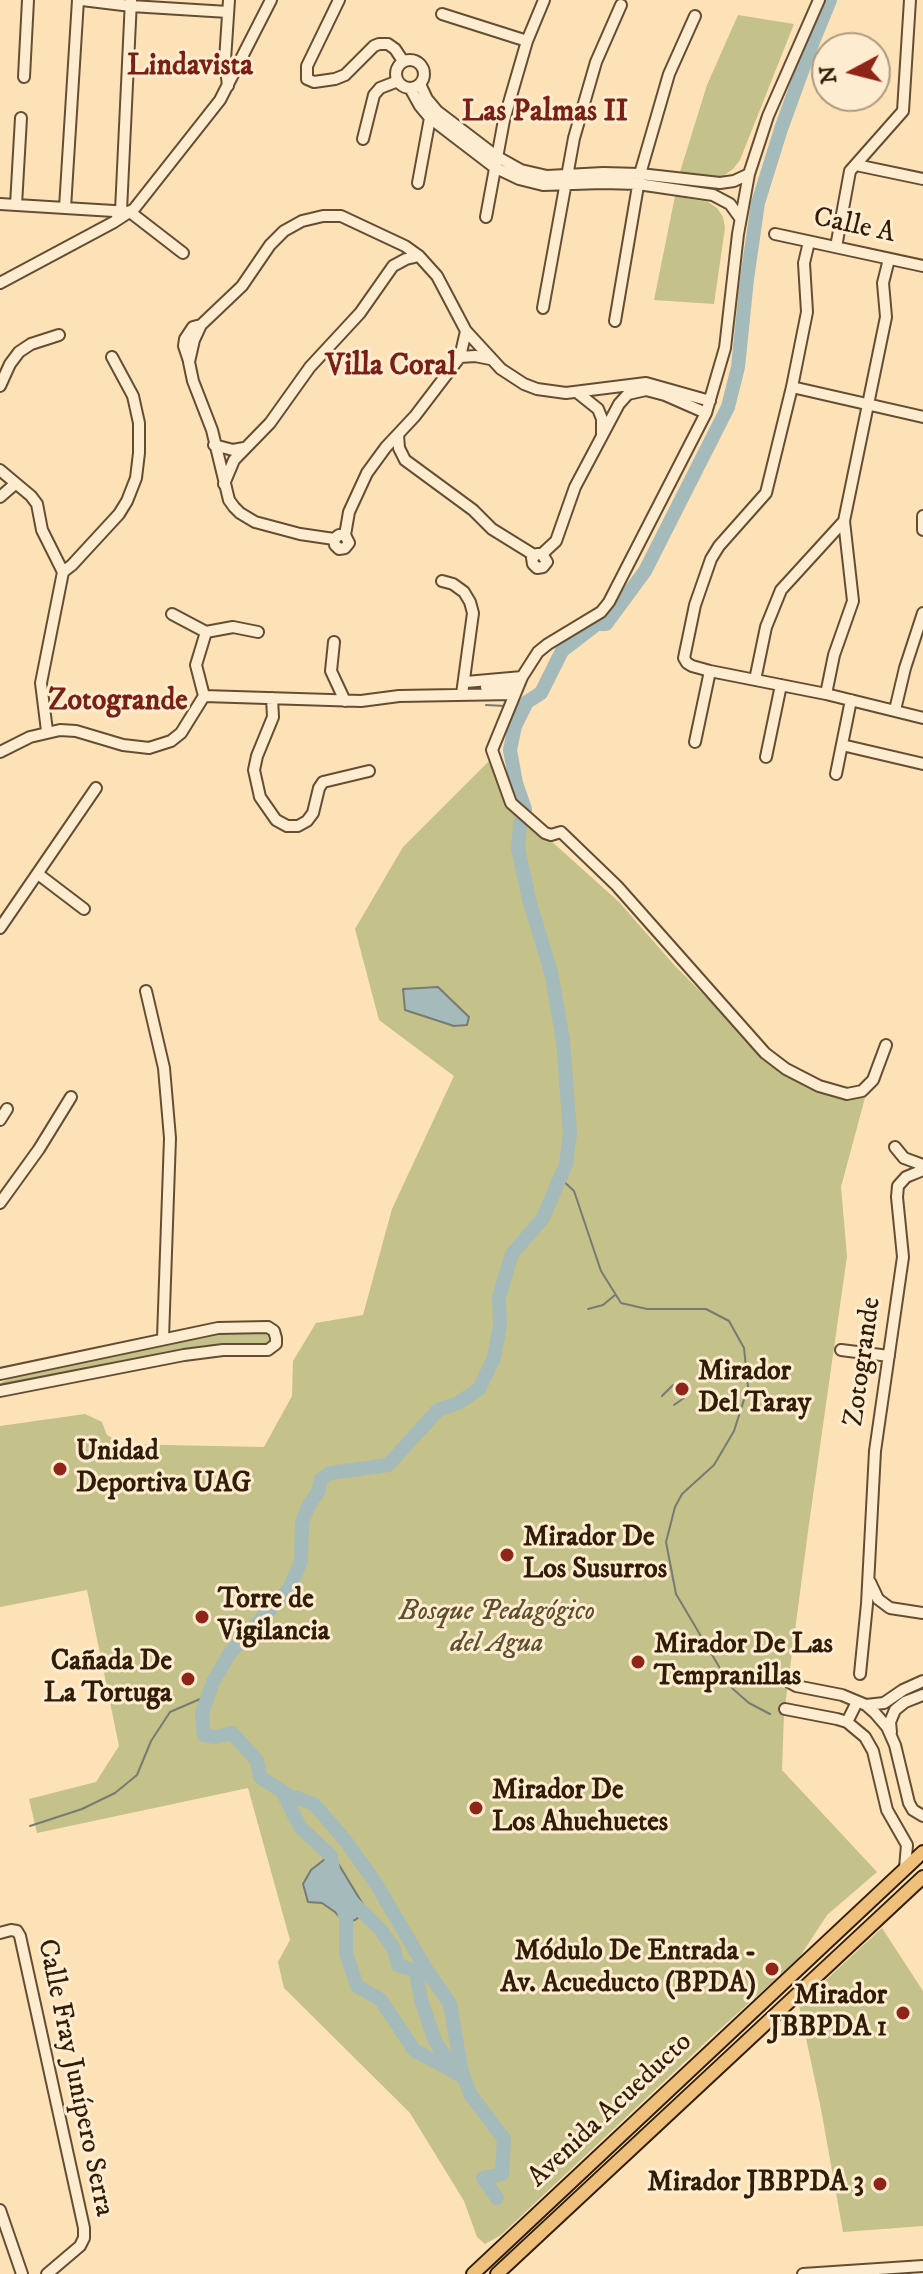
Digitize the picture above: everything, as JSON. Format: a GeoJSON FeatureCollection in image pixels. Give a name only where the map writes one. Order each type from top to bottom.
{"type":"FeatureCollection","features":[{"type":"Feature","properties":{"kind":"main road","name":"Avenida Acueducto"},"geometry":{"type":"LineString","coordinates":[[473,2274],[923,1852]]}},
{"type":"Feature","properties":{"kind":"main road","name":"Avenida Acueducto"},"geometry":{"type":"LineString","coordinates":[[497,2274],[923,1877]]}},
{"type":"Feature","properties":{"kind":"main road"},"geometry":{"type":"LineString","coordinates":[[729,2032],[741,2046]]}},
{"type":"Feature","properties":{"kind":"street"},"geometry":{"type":"LineString","coordinates":[[24,77],[28,0]]}},
{"type":"Feature","properties":{"kind":"street"},"geometry":{"type":"LineString","coordinates":[[65,208],[80,0],[228,12]]}},
{"type":"Feature","properties":{"kind":"street"},"geometry":{"type":"LineString","coordinates":[[228,86],[225,60],[229,0]]}},
{"type":"Feature","properties":{"kind":"street"},"geometry":{"type":"LineString","coordinates":[[0,283],[114,222],[126,212],[220,100],[271,0]]}},
{"type":"Feature","properties":{"kind":"street"},"geometry":{"type":"LineString","coordinates":[[339,0],[307,66],[307,79],[314,82],[345,75],[379,44],[388,44],[403,61]]}},
{"type":"Feature","properties":{"kind":"street"},"geometry":{"type":"LineString","coordinates":[[486,217],[504,120],[527,41],[544,0]]}},
{"type":"Feature","properties":{"kind":"street"},"geometry":{"type":"LineString","coordinates":[[819,0],[768,116],[749,174],[740,218],[725,348],[706,413],[609,602],[601,612],[538,652],[515,694],[492,750],[511,803],[545,833],[561,832],[617,886],[765,1053],[786,1069],[819,1086],[847,1094],[862,1091],[873,1080],[886,1045]]}},
{"type":"Feature","properties":{"kind":"street"},"geometry":{"type":"LineString","coordinates":[[836,247],[850,171],[903,111],[910,0]]}},
{"type":"Feature","properties":{"kind":"street"},"geometry":{"type":"LineString","coordinates":[[126,212],[131,3]]}},
{"type":"Feature","properties":{"kind":"street"},"geometry":{"type":"LineString","coordinates":[[543,308],[574,138],[596,62],[621,5]]}},
{"type":"Feature","properties":{"kind":"street"},"geometry":{"type":"LineString","coordinates":[[442,14],[527,41]]}},
{"type":"Feature","properties":{"kind":"street"},"geometry":{"type":"LineString","coordinates":[[615,321],[639,179],[669,74],[695,16]]}},
{"type":"Feature","properties":{"kind":"street"},"geometry":{"type":"LineString","coordinates":[[403,61],[413,60],[421,65],[424,75],[415,86]]}},
{"type":"Feature","properties":{"kind":"street"},"geometry":{"type":"LineString","coordinates":[[403,61],[396,72],[398,81],[401,85],[415,86]]}},
{"type":"Feature","properties":{"kind":"street"},"geometry":{"type":"LineString","coordinates":[[363,139],[374,95],[380,88],[398,81]]}},
{"type":"Feature","properties":{"kind":"street"},"geometry":{"type":"LineString","coordinates":[[415,86],[420,106],[519,179],[543,185],[565,180],[603,183],[639,179],[720,183],[749,174]]}},
{"type":"Feature","properties":{"kind":"street"},"geometry":{"type":"LineString","coordinates":[[418,183],[434,114]]}},
{"type":"Feature","properties":{"kind":"street"},"geometry":{"type":"LineString","coordinates":[[16,205],[21,118]]}},
{"type":"Feature","properties":{"kind":"street"},"geometry":{"type":"LineString","coordinates":[[856,165],[923,179]]}},
{"type":"Feature","properties":{"kind":"street"},"geometry":{"type":"LineString","coordinates":[[639,179],[718,196],[730,204],[740,218]]}},
{"type":"Feature","properties":{"kind":"street"},"geometry":{"type":"LineString","coordinates":[[718,196],[720,183]]}},
{"type":"Feature","properties":{"kind":"street"},"geometry":{"type":"LineString","coordinates":[[0,204],[126,212],[183,253]]}},
{"type":"Feature","properties":{"kind":"street"},"geometry":{"type":"LineString","coordinates":[[466,331],[460,357],[377,459],[358,491],[340,537],[300,534],[255,522],[234,507],[224,484],[212,430],[193,381],[185,339],[193,327],[201,325],[242,286],[284,231],[302,221],[323,216],[341,216],[419,256],[437,276],[466,331],[490,359],[524,384],[578,393],[646,383],[710,401]]}},
{"type":"Feature","properties":{"kind":"street","name":"Calle A"},"geometry":{"type":"LineString","coordinates":[[775,234],[923,266]]}},
{"type":"Feature","properties":{"kind":"street"},"geometry":{"type":"LineString","coordinates":[[390,239],[394,252],[393,266]]}},
{"type":"Feature","properties":{"kind":"street"},"geometry":{"type":"LineString","coordinates":[[809,242],[804,263],[807,312],[766,493],[711,559],[684,651],[687,663],[710,671],[923,714]]}},
{"type":"Feature","properties":{"kind":"street"},"geometry":{"type":"LineString","coordinates":[[224,484],[231,464],[270,423],[310,367],[360,313],[393,266],[419,256]]}},
{"type":"Feature","properties":{"kind":"street"},"geometry":{"type":"LineString","coordinates":[[826,694],[834,655],[853,601],[844,521],[886,317],[883,283],[889,259]]}},
{"type":"Feature","properties":{"kind":"street"},"geometry":{"type":"LineString","coordinates":[[0,386],[19,352],[31,344],[59,335]]}},
{"type":"Feature","properties":{"kind":"street"},"geometry":{"type":"LineString","coordinates":[[47,731],[41,683],[63,572],[119,514],[136,478],[139,423],[133,396],[112,357]]}},
{"type":"Feature","properties":{"kind":"street"},"geometry":{"type":"LineString","coordinates":[[460,357],[490,359]]}},
{"type":"Feature","properties":{"kind":"street"},"geometry":{"type":"LineString","coordinates":[[792,387],[923,417]]}},
{"type":"Feature","properties":{"kind":"street"},"geometry":{"type":"LineString","coordinates":[[398,435],[399,448],[405,460],[473,510],[492,529],[538,555],[556,541],[575,487],[619,404],[628,394],[637,390],[660,393],[706,413]]}},
{"type":"Feature","properties":{"kind":"street"},"geometry":{"type":"LineString","coordinates":[[578,393],[598,409],[602,419],[602,436]]}},
{"type":"Feature","properties":{"kind":"street"},"geometry":{"type":"LineString","coordinates":[[214,445],[233,450],[244,448]]}},
{"type":"Feature","properties":{"kind":"street"},"geometry":{"type":"LineString","coordinates":[[377,459],[405,460]]}},
{"type":"Feature","properties":{"kind":"street"},"geometry":{"type":"LineString","coordinates":[[0,470],[37,504],[42,530],[63,572]]}},
{"type":"Feature","properties":{"kind":"street"},"geometry":{"type":"LineString","coordinates":[[0,497],[15,484]]}},
{"type":"Feature","properties":{"kind":"street"},"geometry":{"type":"LineString","coordinates":[[923,516],[923,530]]}},
{"type":"Feature","properties":{"kind":"street"},"geometry":{"type":"LineString","coordinates":[[755,680],[766,627],[781,590],[844,521]]}},
{"type":"Feature","properties":{"kind":"street"},"geometry":{"type":"LineString","coordinates":[[442,581],[464,592],[473,613],[464,688]]}},
{"type":"Feature","properties":{"kind":"street"},"geometry":{"type":"LineString","coordinates":[[895,710],[923,613]]}},
{"type":"Feature","properties":{"kind":"street"},"geometry":{"type":"LineString","coordinates":[[172,614],[206,632],[233,627],[258,632]]}},
{"type":"Feature","properties":{"kind":"street"},"geometry":{"type":"LineString","coordinates":[[0,752],[47,731],[76,731],[138,748],[171,741],[181,733],[204,696],[196,665],[206,632]]}},
{"type":"Feature","properties":{"kind":"street"},"geometry":{"type":"LineString","coordinates":[[334,642],[331,671],[345,701]]}},
{"type":"Feature","properties":{"kind":"street"},"geometry":{"type":"LineString","coordinates":[[695,742],[710,671]]}},
{"type":"Feature","properties":{"kind":"street"},"geometry":{"type":"LineString","coordinates":[[766,757],[781,685]]}},
{"type":"Feature","properties":{"kind":"street"},"geometry":{"type":"LineString","coordinates":[[204,696],[345,701],[464,688],[515,694]]}},
{"type":"Feature","properties":{"kind":"street"},"geometry":{"type":"LineString","coordinates":[[464,688],[515,694]]}},
{"type":"Feature","properties":{"kind":"street"},"geometry":{"type":"LineString","coordinates":[[272,698],[273,717],[254,770],[260,797],[276,820],[287,826],[298,826],[313,813],[323,782],[369,771]]}},
{"type":"Feature","properties":{"kind":"street"},"geometry":{"type":"LineString","coordinates":[[836,774],[851,700]]}},
{"type":"Feature","properties":{"kind":"street"},"geometry":{"type":"LineString","coordinates":[[895,710],[923,714]]}},
{"type":"Feature","properties":{"kind":"street"},"geometry":{"type":"LineString","coordinates":[[842,745],[923,764]]}},
{"type":"Feature","properties":{"kind":"street"},"geometry":{"type":"LineString","coordinates":[[0,928],[96,788]]}},
{"type":"Feature","properties":{"kind":"street"},"geometry":{"type":"LineString","coordinates":[[38,874],[84,909]]}},
{"type":"Feature","properties":{"kind":"street"},"geometry":{"type":"LineString","coordinates":[[146,991],[164,1068],[170,1138],[163,1338]]}},
{"type":"Feature","properties":{"kind":"street"},"geometry":{"type":"LineString","coordinates":[[0,1203],[71,1097]]}},
{"type":"Feature","properties":{"kind":"street"},"geometry":{"type":"LineString","coordinates":[[0,1120],[7,1109]]}},
{"type":"Feature","properties":{"kind":"street"},"geometry":{"type":"LineString","coordinates":[[895,1147],[904,1158],[923,1168]]}},
{"type":"Feature","properties":{"kind":"street","name":"Zotogrande"},"geometry":{"type":"LineString","coordinates":[[860,1674],[869,1576],[875,1451],[903,1257],[897,1197],[904,1158]]}},
{"type":"Feature","properties":{"kind":"street"},"geometry":{"type":"LineString","coordinates":[[898,1186],[906,1177],[923,1168]]}},
{"type":"Feature","properties":{"kind":"street"},"geometry":{"type":"LineString","coordinates":[[0,1374],[218,1328],[268,1327],[274,1331],[276,1338],[276,1344],[268,1350],[223,1350],[184,1355],[0,1391]]}},
{"type":"Feature","properties":{"kind":"street"},"geometry":{"type":"LineString","coordinates":[[841,1350],[889,1356]]}},
{"type":"Feature","properties":{"kind":"street"},"geometry":{"type":"LineString","coordinates":[[869,1576],[878,1599],[890,1608]]}},
{"type":"Feature","properties":{"kind":"street"},"geometry":{"type":"LineString","coordinates":[[865,1630],[875,1612],[890,1608],[923,1613]]}},
{"type":"Feature","properties":{"kind":"street"},"geometry":{"type":"LineString","coordinates":[[923,1681],[899,1700],[891,1717],[891,1734],[909,1803],[913,1810],[923,1816]]}},
{"type":"Feature","properties":{"kind":"street"},"geometry":{"type":"LineString","coordinates":[[789,1682],[842,1695],[862,1704],[882,1721],[891,1734]]}},
{"type":"Feature","properties":{"kind":"street"},"geometry":{"type":"LineString","coordinates":[[847,1722],[862,1704],[923,1695]]}},
{"type":"Feature","properties":{"kind":"street"},"geometry":{"type":"LineString","coordinates":[[785,1709],[847,1722],[860,1730],[873,1751],[887,1810],[907,1845],[905,1868]]}},
{"type":"Feature","properties":{"kind":"street","name":"Calle Fray Junípero Serra"},"geometry":{"type":"LineString","coordinates":[[5,1931],[17,1931],[20,1936],[84,2228],[80,2246],[47,2274]]}},
{"type":"Feature","properties":{"kind":"street"},"geometry":{"type":"LineString","coordinates":[[0,2210],[22,2274]]}},
{"type":"Feature","properties":{"kind":"street"},"geometry":{"type":"LineString","coordinates":[[803,2274],[923,2266]]}},
{"type":"Feature","properties":{"kind":"green space"},"geometry":{"type":"Polygon","coordinates":[[[738,15],[794,24],[740,160],[723,176],[711,179],[679,175],[707,85],[738,15]]]}},
{"type":"Feature","properties":{"kind":"green space"},"geometry":{"type":"Polygon","coordinates":[[[675,196],[708,202],[723,217],[725,228],[714,304],[654,300],[675,196]]]}},
{"type":"Feature","properties":{"kind":"green space","name":"Bosque Pedagógico del Agua"},"geometry":{"type":"Polygon","coordinates":[[[490,760],[510,804],[619,902],[675,966],[780,1071],[811,1086],[866,1094],[841,1187],[847,1256],[784,1714],[782,1770],[877,1872],[827,1915],[799,1958],[501,2235],[485,2244],[477,2237],[464,2201],[410,2113],[284,1988],[278,1962],[290,1940],[248,1788],[37,1833],[29,1799],[96,1782],[119,1746],[87,1590],[0,1607],[0,1426],[85,1414],[102,1422],[115,1444],[264,1447],[292,1396],[293,1361],[316,1323],[363,1315],[392,1209],[454,1076],[379,1020],[355,929],[403,847],[490,760]]]}},
{"type":"Feature","properties":{"kind":"green space"},"geometry":{"type":"Polygon","coordinates":[[[215,1331],[264,1331],[268,1334],[269,1342],[264,1347],[0,1388],[0,1383],[24,1372],[215,1331]]]}},
{"type":"Feature","properties":{"kind":"green space"},"geometry":{"type":"Polygon","coordinates":[[[882,1928],[923,1991],[923,2226],[843,2232],[799,2005],[882,1928]]]}},
{"type":"Feature","properties":{"kind":"shaded area"},"geometry":{"type":"Polygon","coordinates":[[[438,987],[469,1017],[467,1025],[454,1026],[405,1010],[403,989],[438,987]]]}},
{"type":"Feature","properties":{"kind":"shaded area"},"geometry":{"type":"Polygon","coordinates":[[[325,1859],[336,1860],[367,1911],[355,1920],[344,1922],[322,1903],[308,1902],[303,1884],[311,1870],[325,1859]]]}},
{"type":"Feature","properties":{"kind":"waterway"},"geometry":{"type":"LineString","coordinates":[[497,2198],[483,2178],[502,2174],[504,2139],[470,2094],[461,2068],[450,2004],[375,1882],[345,1840],[314,1804],[288,1795],[260,1777],[257,1761],[232,1733],[215,1737],[204,1735],[202,1713],[213,1682],[230,1653],[289,1589],[301,1561],[302,1522],[318,1492],[321,1479],[330,1473],[388,1465],[438,1410],[458,1403],[479,1389],[494,1358],[500,1326],[499,1297],[512,1254],[543,1218],[566,1164],[570,1133],[563,1040],[551,972],[530,903],[518,849],[525,809],[510,750],[515,726],[527,702],[541,693],[562,651],[597,624],[606,624],[645,571],[728,407],[738,367],[758,203],[781,129],[830,0]]}},
{"type":"Feature","properties":{"kind":"waterway"},"geometry":{"type":"LineString","coordinates":[[486,705],[505,706]]}},
{"type":"Feature","properties":{"kind":"waterway"},"geometry":{"type":"LineString","coordinates":[[515,707],[524,707]]}},
{"type":"Feature","properties":{"kind":"waterway"},"geometry":{"type":"LineString","coordinates":[[560,1178],[574,1191],[601,1271],[621,1303],[647,1309],[706,1309],[729,1321],[744,1348],[748,1387],[734,1431],[714,1465],[682,1494],[675,1507],[666,1542],[676,1594],[721,1670],[733,1689],[749,1703],[770,1714]]}},
{"type":"Feature","properties":{"kind":"waterway"},"geometry":{"type":"LineString","coordinates":[[588,1309],[603,1305],[615,1295]]}},
{"type":"Feature","properties":{"kind":"waterway"},"geometry":{"type":"LineString","coordinates":[[662,1396],[673,1385]]}},
{"type":"Feature","properties":{"kind":"waterway"},"geometry":{"type":"LineString","coordinates":[[674,1405],[684,1398]]}},
{"type":"Feature","properties":{"kind":"waterway"},"geometry":{"type":"LineString","coordinates":[[30,1826],[82,1809],[115,1793],[137,1775],[151,1741],[170,1712],[207,1696]]}},
{"type":"Feature","properties":{"kind":"waterway"},"geometry":{"type":"LineString","coordinates":[[282,1791],[300,1827],[331,1856],[334,1878]]}},
{"type":"Feature","properties":{"kind":"waterway"},"geometry":{"type":"LineString","coordinates":[[351,1901],[380,1929],[394,1949],[398,1965],[416,1971],[421,2000],[435,2041],[454,2070]]}},
{"type":"Feature","properties":{"kind":"waterway"},"geometry":{"type":"LineString","coordinates":[[342,1905],[346,1919],[346,1953],[357,1986],[381,2000],[414,2050],[464,2077]]}},
{"type":"Feature","properties":{"kind":"place","name":"Mirador Del Taray"},"geometry":{"type":"Point","coordinates":[682,1389]}},
{"type":"Feature","properties":{"kind":"place","name":"Unidad Deportiva UAG"},"geometry":{"type":"Point","coordinates":[60,1469]}},
{"type":"Feature","properties":{"kind":"place","name":"Mirador De Los Susurros"},"geometry":{"type":"Point","coordinates":[507,1555]}},
{"type":"Feature","properties":{"kind":"place","name":"Torre de Vigilancia"},"geometry":{"type":"Point","coordinates":[202,1617]}},
{"type":"Feature","properties":{"kind":"place","name":"Mirador De Las Tempranillas"},"geometry":{"type":"Point","coordinates":[638,1662]}},
{"type":"Feature","properties":{"kind":"place","name":"Cañada De La Tortuga"},"geometry":{"type":"Point","coordinates":[188,1679]}},
{"type":"Feature","properties":{"kind":"place","name":"Mirador De Los Ahuehuetes"},"geometry":{"type":"Point","coordinates":[476,1808]}},
{"type":"Feature","properties":{"kind":"place","name":"Módulo De Entrada - Av. Acueducto (BPDA)"},"geometry":{"type":"Point","coordinates":[772,1969]}},
{"type":"Feature","properties":{"kind":"place","name":"Mirador JBBPDA 1"},"geometry":{"type":"Point","coordinates":[903,2013]}},
{"type":"Feature","properties":{"kind":"place","name":"Mirador JBBPDA 3"},"geometry":{"type":"Point","coordinates":[880,2184]}},
{"type":"Feature","properties":{"kind":"district","name":"Lindavista"},"geometry":{"type":"Point","coordinates":[190,68]}},
{"type":"Feature","properties":{"kind":"district","name":"Las Palmas II"},"geometry":{"type":"Point","coordinates":[545,114]}},
{"type":"Feature","properties":{"kind":"district","name":"Villa Coral"},"geometry":{"type":"Point","coordinates":[391,368]}},
{"type":"Feature","properties":{"kind":"district","name":"Zotogrande"},"geometry":{"type":"Point","coordinates":[118,703]}}]}
